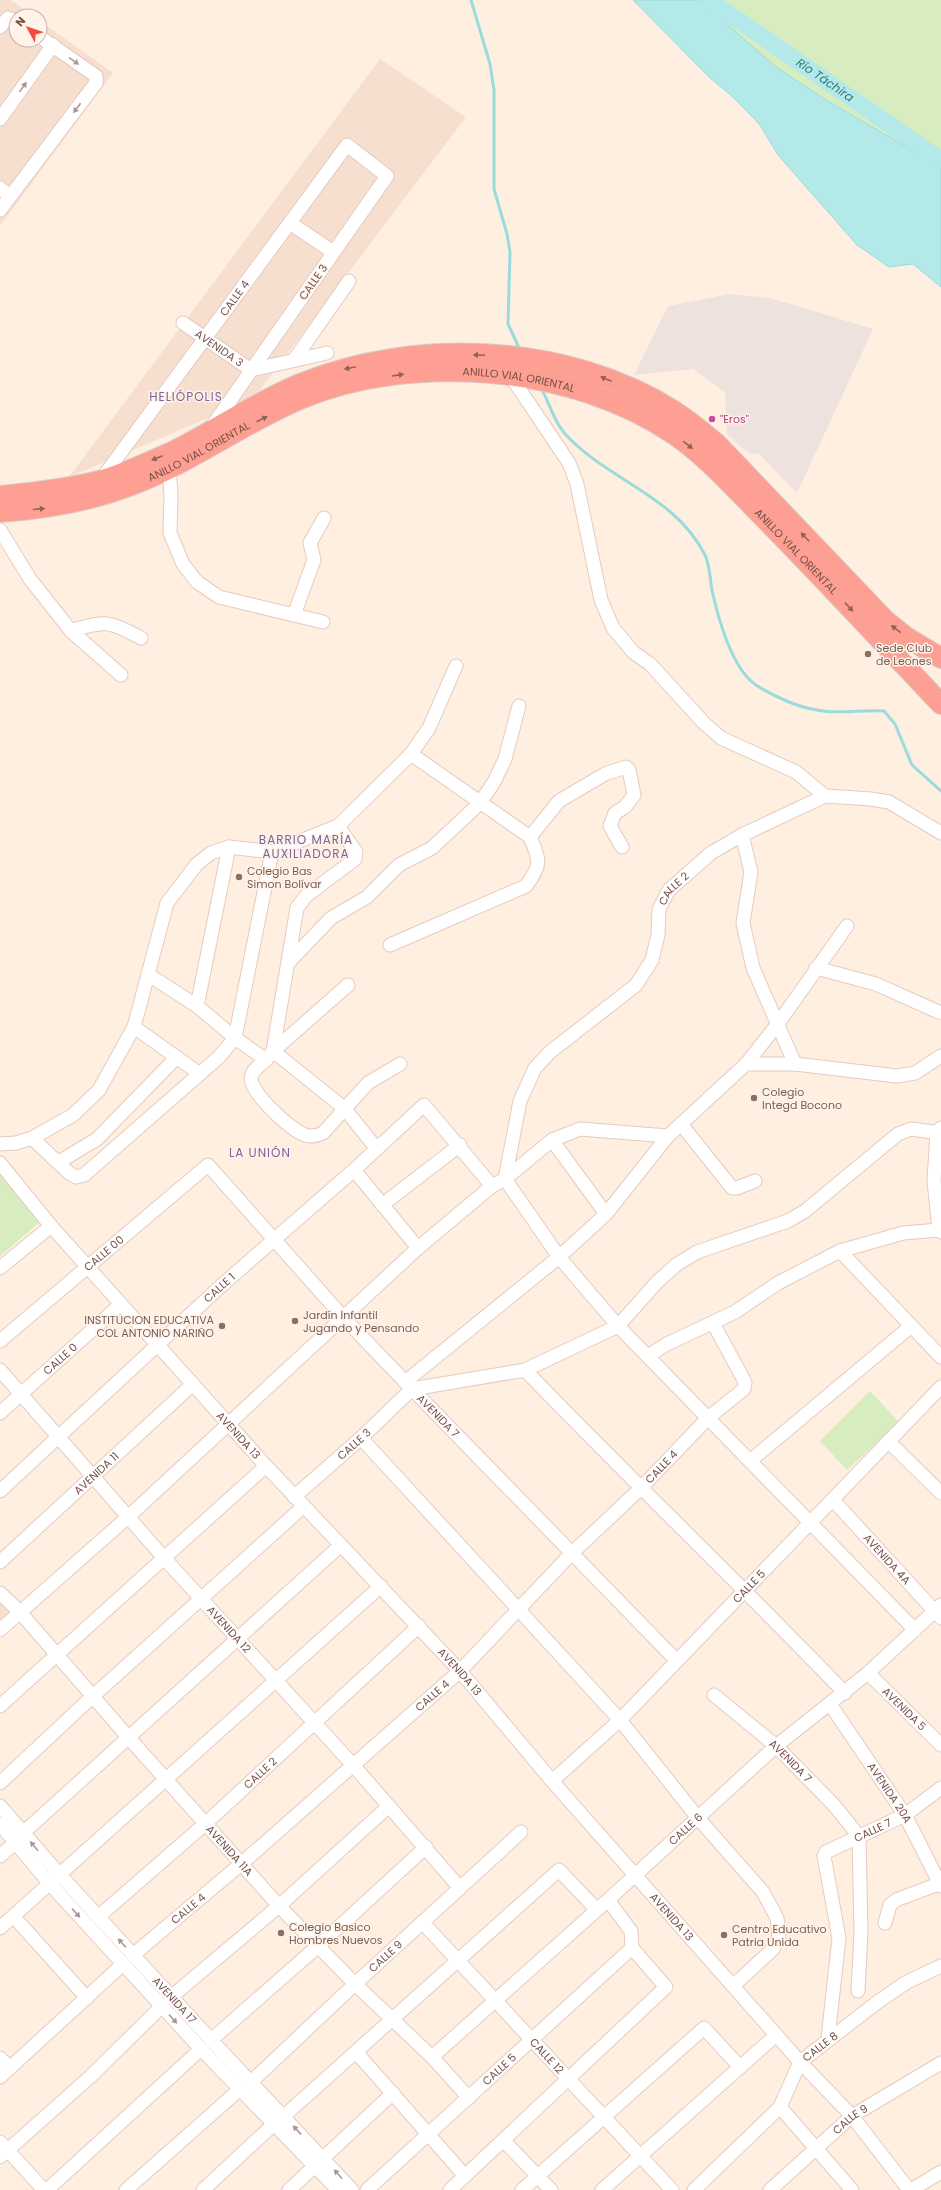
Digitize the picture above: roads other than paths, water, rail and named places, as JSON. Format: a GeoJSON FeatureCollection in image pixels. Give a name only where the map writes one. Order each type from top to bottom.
{"type":"FeatureCollection","features":[{"type":"Feature","properties":{"kind":"highway","name":"ANILLO VIAL ORIENTAL"},"geometry":{"type":"LineString","coordinates":[[0,496],[49,491],[100,481],[174,451],[258,404],[300,384],[342,370],[387,360],[454,354],[513,357],[548,361],[602,377],[642,394],[666,406],[694,425],[716,444],[884,620],[906,637],[941,658]]}},
{"type":"Feature","properties":{"kind":"highway","name":"ANILLO VIAL ORIENTAL"},"geometry":{"type":"LineString","coordinates":[[0,512],[46,508],[82,501],[130,486],[300,399],[342,386],[372,378],[415,372],[510,375],[566,387],[633,411],[656,423],[701,455],[785,540],[941,704]]}},
{"type":"Feature","properties":{"kind":"street"},"geometry":{"type":"LineString","coordinates":[[0,27],[8,18]]}},
{"type":"Feature","properties":{"kind":"street"},"geometry":{"type":"LineString","coordinates":[[0,210],[5,192],[96,83],[98,78],[48,42]]}},
{"type":"Feature","properties":{"kind":"street"},"geometry":{"type":"LineString","coordinates":[[0,119],[53,45]]}},
{"type":"Feature","properties":{"kind":"street","name":"CALLE 4"},"geometry":{"type":"LineString","coordinates":[[100,481],[347,146],[387,176]]}},
{"type":"Feature","properties":{"kind":"street","name":"CALLE 3"},"geometry":{"type":"LineString","coordinates":[[208,431],[387,176]]}},
{"type":"Feature","properties":{"kind":"street"},"geometry":{"type":"LineString","coordinates":[[290,223],[333,252]]}},
{"type":"Feature","properties":{"kind":"street"},"geometry":{"type":"LineString","coordinates":[[294,360],[349,281]]}},
{"type":"Feature","properties":{"kind":"street","name":"AVENIDA 3"},"geometry":{"type":"LineString","coordinates":[[183,323],[251,370],[326,353]]}},
{"type":"Feature","properties":{"kind":"street"},"geometry":{"type":"LineString","coordinates":[[510,375],[569,463],[577,484],[600,600],[613,628],[633,652],[650,664],[704,724],[722,738],[796,772],[825,796],[889,802],[941,833]]}},
{"type":"Feature","properties":{"kind":"street"},"geometry":{"type":"LineString","coordinates":[[238,389],[241,394],[258,404]]}},
{"type":"Feature","properties":{"kind":"street"},"geometry":{"type":"LineString","coordinates":[[122,451],[136,466]]}},
{"type":"Feature","properties":{"kind":"street"},"geometry":{"type":"LineString","coordinates":[[169,467],[172,495],[170,533],[183,564],[197,582],[219,597],[322,622]]}},
{"type":"Feature","properties":{"kind":"street"},"geometry":{"type":"LineString","coordinates":[[294,615],[314,560],[310,543],[324,518]]}},
{"type":"Feature","properties":{"kind":"street"},"geometry":{"type":"LineString","coordinates":[[0,530],[30,579],[71,631],[121,675]]}},
{"type":"Feature","properties":{"kind":"street"},"geometry":{"type":"LineString","coordinates":[[71,631],[92,624],[114,624],[141,638]]}},
{"type":"Feature","properties":{"kind":"street"},"geometry":{"type":"LineString","coordinates":[[0,1144],[16,1143],[32,1138],[73,1115],[99,1090],[134,1027],[167,903],[197,864],[211,853],[228,847],[272,852],[338,826],[411,754],[429,728],[456,666]]}},
{"type":"Feature","properties":{"kind":"street"},"geometry":{"type":"LineString","coordinates":[[288,963],[331,918],[367,897],[399,865],[432,848],[480,803],[494,782],[505,759],[519,706]]}},
{"type":"Feature","properties":{"kind":"street"},"geometry":{"type":"LineString","coordinates":[[390,945],[526,886],[538,869],[537,854],[530,837],[411,754]]}},
{"type":"Feature","properties":{"kind":"street"},"geometry":{"type":"LineString","coordinates":[[530,837],[559,801],[605,774],[626,767],[629,770],[634,796],[625,807],[615,813],[610,826],[622,847]]}},
{"type":"Feature","properties":{"kind":"street","name":"CALLE 2"},"geometry":{"type":"LineString","coordinates":[[505,1179],[520,1101],[534,1068],[550,1052],[636,985],[652,960],[658,935],[659,909],[669,890],[712,853],[742,835],[825,796]]}},
{"type":"Feature","properties":{"kind":"street"},"geometry":{"type":"LineString","coordinates":[[269,1055],[288,963],[297,908],[306,896],[355,859],[356,852],[338,826]]}},
{"type":"Feature","properties":{"kind":"street"},"geometry":{"type":"LineString","coordinates":[[742,835],[751,872],[743,923],[753,968],[776,1025],[795,1064]]}},
{"type":"Feature","properties":{"kind":"street"},"geometry":{"type":"LineString","coordinates":[[197,1006],[228,847]]}},
{"type":"Feature","properties":{"kind":"street"},"geometry":{"type":"LineString","coordinates":[[32,1138],[76,1177],[84,1175],[219,1057],[234,1038],[272,852]]}},
{"type":"Feature","properties":{"kind":"street","name":"CALLE 3"},"geometry":{"type":"LineString","coordinates":[[294,1497],[361,1438],[408,1385],[559,1257],[606,1214],[668,1136],[746,1064],[847,926]]}},
{"type":"Feature","properties":{"kind":"street"},"geometry":{"type":"LineString","coordinates":[[816,968],[876,984],[941,1013]]}},
{"type":"Feature","properties":{"kind":"street"},"geometry":{"type":"LineString","coordinates":[[149,975],[197,1006],[234,1038],[269,1055],[344,1108],[377,1149]]}},
{"type":"Feature","properties":{"kind":"street"},"geometry":{"type":"LineString","coordinates":[[348,985],[253,1071],[251,1080],[259,1097],[282,1119],[304,1134],[315,1136],[323,1133],[368,1083],[400,1064]]}},
{"type":"Feature","properties":{"kind":"street"},"geometry":{"type":"LineString","coordinates":[[134,1027],[200,1074]]}},
{"type":"Feature","properties":{"kind":"street"},"geometry":{"type":"LineString","coordinates":[[746,1064],[795,1064],[897,1076],[915,1073],[941,1056]]}},
{"type":"Feature","properties":{"kind":"street"},"geometry":{"type":"LineString","coordinates":[[59,1162],[96,1138],[177,1057]]}},
{"type":"Feature","properties":{"kind":"street","name":"CALLE 1"},"geometry":{"type":"LineString","coordinates":[[0,1491],[60,1437],[222,1284],[275,1240],[354,1170],[424,1105],[460,1145]]}},
{"type":"Feature","properties":{"kind":"street"},"geometry":{"type":"LineString","coordinates":[[681,1124],[732,1188],[755,1181]]}},
{"type":"Feature","properties":{"kind":"street"},"geometry":{"type":"LineString","coordinates":[[0,1630],[19,1611],[128,1517],[230,1425],[418,1248],[492,1186],[505,1179],[552,1140],[580,1129],[668,1136]]}},
{"type":"Feature","properties":{"kind":"street"},"geometry":{"type":"LineString","coordinates":[[408,1385],[525,1370],[618,1326],[657,1282],[676,1265],[691,1255],[788,1221],[805,1211],[898,1134],[911,1129],[940,1131],[934,1181],[940,1231],[903,1233],[840,1251],[778,1283],[735,1312],[667,1344],[648,1356]]}},
{"type":"Feature","properties":{"kind":"street"},"geometry":{"type":"LineString","coordinates":[[552,1140],[606,1214]]}},
{"type":"Feature","properties":{"kind":"street"},"geometry":{"type":"LineString","coordinates":[[0,1160],[16,1143]]}},
{"type":"Feature","properties":{"kind":"street"},"geometry":{"type":"LineString","coordinates":[[382,1205],[460,1145],[492,1186]]}},
{"type":"Feature","properties":{"kind":"street","name":"AVENIDA 13"},"geometry":{"type":"LineString","coordinates":[[0,1163],[51,1226],[294,1497],[341,1544],[460,1671],[552,1781],[734,1985],[772,2038],[800,2062],[852,2116],[910,2190]]}},
{"type":"Feature","properties":{"kind":"street","name":"AVENIDA 7"},"geometry":{"type":"LineString","coordinates":[[208,1165],[344,1317],[408,1385],[571,1554],[676,1660]]}},
{"type":"Feature","properties":{"kind":"street","name":"CALLE 00"},"geometry":{"type":"LineString","coordinates":[[0,1342],[208,1165]]}},
{"type":"Feature","properties":{"kind":"street"},"geometry":{"type":"LineString","coordinates":[[354,1170],[418,1248]]}},
{"type":"Feature","properties":{"kind":"street"},"geometry":{"type":"LineString","coordinates":[[505,1179],[559,1257],[618,1326],[915,1630]]}},
{"type":"Feature","properties":{"kind":"street"},"geometry":{"type":"LineString","coordinates":[[0,1268],[51,1226]]}},
{"type":"Feature","properties":{"kind":"street"},"geometry":{"type":"LineString","coordinates":[[840,1251],[910,1327],[941,1357]]}},
{"type":"Feature","properties":{"kind":"street","name":"CALLE 0"},"geometry":{"type":"LineString","coordinates":[[0,1413],[121,1304]]}},
{"type":"Feature","properties":{"kind":"street","name":"CALLE 4"},"geometry":{"type":"LineString","coordinates":[[133,1955],[241,1864],[460,1671],[520,1610],[571,1554],[640,1488],[708,1418],[744,1389],[745,1382],[713,1323]]}},
{"type":"Feature","properties":{"kind":"street"},"geometry":{"type":"LineString","coordinates":[[750,1461],[910,1327]]}},
{"type":"Feature","properties":{"kind":"street","name":"AVENIDA 12"},"geometry":{"type":"LineString","coordinates":[[0,1370],[164,1558],[353,1765],[426,1847],[460,1888]]}},
{"type":"Feature","properties":{"kind":"street"},"geometry":{"type":"LineString","coordinates":[[525,1370],[640,1488],[744,1589],[845,1693]]}},
{"type":"Feature","properties":{"kind":"street","name":"AVENIDA 11"},"geometry":{"type":"LineString","coordinates":[[0,1562],[92,1475],[193,1384]]}},
{"type":"Feature","properties":{"kind":"street","name":"CALLE 5"},"geometry":{"type":"LineString","coordinates":[[552,1781],[620,1720],[744,1589],[810,1524],[941,1387]]}},
{"type":"Feature","properties":{"kind":"street"},"geometry":{"type":"LineString","coordinates":[[361,1438],[620,1720],[698,1818],[763,1892],[777,1918],[779,1937],[774,1949],[734,1985]]}},
{"type":"Feature","properties":{"kind":"street"},"geometry":{"type":"LineString","coordinates":[[888,1441],[941,1493]]}},
{"type":"Feature","properties":{"kind":"street"},"geometry":{"type":"LineString","coordinates":[[0,1706],[266,1466]]}},
{"type":"Feature","properties":{"kind":"street","name":"AVENIDA 4A"},"geometry":{"type":"LineString","coordinates":[[833,1500],[939,1611]]}},
{"type":"Feature","properties":{"kind":"street"},"geometry":{"type":"LineString","coordinates":[[0,1783],[92,1696],[304,1506]]}},
{"type":"Feature","properties":{"kind":"street"},"geometry":{"type":"LineString","coordinates":[[0,1856],[128,1737],[238,1640],[341,1544]]}},
{"type":"Feature","properties":{"kind":"street"},"geometry":{"type":"LineString","coordinates":[[0,1928],[166,1781],[274,1680],[381,1586]]}},
{"type":"Feature","properties":{"kind":"street","name":"AVENIDA 11A"},"geometry":{"type":"LineString","coordinates":[[0,1593],[19,1611],[166,1781],[317,1947],[432,2057],[469,2098]]}},
{"type":"Feature","properties":{"kind":"street","name":"CALLE 6"},"geometry":{"type":"LineString","coordinates":[[432,2057],[596,1909],[636,1875],[776,1746],[845,1693],[915,1630],[939,1611]]}},
{"type":"Feature","properties":{"kind":"street","name":"CALLE 2"},"geometry":{"type":"LineString","coordinates":[[98,1916],[205,1824],[419,1626]]}},
{"type":"Feature","properties":{"kind":"street","name":"AVENIDA 5"},"geometry":{"type":"LineString","coordinates":[[868,1673],[941,1745]]}},
{"type":"Feature","properties":{"kind":"street","name":"AVENIDA 7"},"geometry":{"type":"LineString","coordinates":[[714,1695],[776,1746],[833,1804],[858,1836]]}},
{"type":"Feature","properties":{"kind":"street","name":"AVENIDA 20A"},"geometry":{"type":"LineString","coordinates":[[830,1704],[905,1815],[940,1884]]}},
{"type":"Feature","properties":{"kind":"street","name":"CALLE 7"},"geometry":{"type":"LineString","coordinates":[[828,2038],[839,1938],[824,1856],[826,1852],[905,1815],[941,1788]]}},
{"type":"Feature","properties":{"kind":"street","name":"AVENIDA 17"},"geometry":{"type":"LineString","coordinates":[[0,1806],[19,1837],[55,1879],[123,1964],[211,2040],[251,2082],[279,2120],[319,2162],[352,2190]]}},
{"type":"Feature","properties":{"kind":"street"},"geometry":{"type":"LineString","coordinates":[[201,2049],[45,2190],[2,2150],[91,2076],[166,2002],[279,1906],[389,1806]]}},
{"type":"Feature","properties":{"kind":"street","name":"AVENIDA 17"},"geometry":{"type":"LineString","coordinates":[[0,1824],[19,1837]]}},
{"type":"Feature","properties":{"kind":"street","name":"CALLE 9"},"geometry":{"type":"LineString","coordinates":[[251,2082],[354,1984],[521,1832]]}},
{"type":"Feature","properties":{"kind":"street"},"geometry":{"type":"LineString","coordinates":[[858,1836],[861,1932],[858,1991]]}},
{"type":"Feature","properties":{"kind":"street"},"geometry":{"type":"LineString","coordinates":[[211,2040],[317,1947],[426,1847]]}},
{"type":"Feature","properties":{"kind":"street"},"geometry":{"type":"LineString","coordinates":[[204,2190],[392,2018],[559,1870],[596,1909]]}},
{"type":"Feature","properties":{"kind":"street","name":"AVENIDA 17"},"geometry":{"type":"LineString","coordinates":[[55,1879],[98,1916],[133,1955],[201,2049],[240,2089],[279,2120]]}},
{"type":"Feature","properties":{"kind":"street"},"geometry":{"type":"LineString","coordinates":[[885,1923],[890,1905],[896,1900],[940,1884]]}},
{"type":"Feature","properties":{"kind":"street"},"geometry":{"type":"LineString","coordinates":[[450,2190],[569,2080],[666,1987],[632,1948],[631,1931],[608,1900]]}},
{"type":"Feature","properties":{"kind":"street"},"geometry":{"type":"LineString","coordinates":[[14,1917],[87,1998]]}},
{"type":"Feature","properties":{"kind":"street","name":"CALLE 12"},"geometry":{"type":"LineString","coordinates":[[422,1922],[569,2080],[606,2117],[672,2190]]}},
{"type":"Feature","properties":{"kind":"street","name":"CALLE 5"},"geometry":{"type":"LineString","coordinates":[[367,2190],[632,1948]]}},
{"type":"Feature","properties":{"kind":"street"},"geometry":{"type":"LineString","coordinates":[[0,2077],[123,1964]]}},
{"type":"Feature","properties":{"kind":"street","name":"CALLE 8"},"geometry":{"type":"LineString","coordinates":[[694,2190],[780,2107],[800,2062],[828,2038],[884,1997],[908,1982],[941,1966]]}},
{"type":"Feature","properties":{"kind":"street"},"geometry":{"type":"LineString","coordinates":[[522,2190],[606,2117],[704,2028],[740,2067]]}},
{"type":"Feature","properties":{"kind":"street"},"geometry":{"type":"LineString","coordinates":[[602,2190],[642,2156],[772,2038]]}},
{"type":"Feature","properties":{"kind":"street"},"geometry":{"type":"LineString","coordinates":[[356,2052],[465,2176]]}},
{"type":"Feature","properties":{"kind":"street"},"geometry":{"type":"LineString","coordinates":[[0,2058],[10,2068]]}},
{"type":"Feature","properties":{"kind":"street","name":"CALLE 9"},"geometry":{"type":"LineString","coordinates":[[770,2190],[852,2116],[941,2063]]}},
{"type":"Feature","properties":{"kind":"street"},"geometry":{"type":"LineString","coordinates":[[126,2190],[240,2089]]}},
{"type":"Feature","properties":{"kind":"street"},"geometry":{"type":"LineString","coordinates":[[289,2190],[393,2093]]}},
{"type":"Feature","properties":{"kind":"street"},"geometry":{"type":"LineString","coordinates":[[780,2107],[852,2190]]}},
{"type":"Feature","properties":{"kind":"street"},"geometry":{"type":"LineString","coordinates":[[504,2141],[551,2190]]}},
{"type":"Feature","properties":{"kind":"street","name":"AVENIDA 17"},"geometry":{"type":"LineString","coordinates":[[319,2162],[338,2190]]}},
{"type":"Feature","properties":{"kind":"street"},"geometry":{"type":"LineString","coordinates":[[910,2190],[941,2172]]}},
{"type":"Feature","properties":{"kind":"water"},"geometry":{"type":"Polygon","coordinates":[[[633,0],[714,0],[728,25],[776,67],[826,100],[941,167],[941,287],[913,264],[889,267],[857,245],[778,155],[760,125],[734,98],[709,77],[633,0]]]}},
{"type":"Feature","properties":{"kind":"waterway"},"geometry":{"type":"LineString","coordinates":[[471,0],[490,64],[494,90],[494,189],[507,234],[510,252],[508,324],[520,350]]}},
{"type":"Feature","properties":{"kind":"waterway","name":"Río Táchira"},"geometry":{"type":"LineString","coordinates":[[709,0],[941,160]]}},
{"type":"Feature","properties":{"kind":"waterway"},"geometry":{"type":"LineString","coordinates":[[541,388],[556,421],[569,438],[586,453],[660,504],[677,518],[693,535],[707,559],[712,590],[727,642],[733,655],[747,677],[756,685],[777,697],[809,709],[834,712],[884,711],[895,724],[912,765],[941,791]]}},
{"type":"Feature","properties":{"kind":"place","name":"\"Eros\""},"geometry":{"type":"Point","coordinates":[712,419]}},
{"type":"Feature","properties":{"kind":"place","name":"Sede Club de Leones"},"geometry":{"type":"Point","coordinates":[868,654]}},
{"type":"Feature","properties":{"kind":"place","name":"Colegio Bas Simon Bolívar"},"geometry":{"type":"Point","coordinates":[239,877]}},
{"type":"Feature","properties":{"kind":"place","name":"Colegio Integd Bocono"},"geometry":{"type":"Point","coordinates":[754,1098]}},
{"type":"Feature","properties":{"kind":"place","name":"Jardín Infantil Jugando y Pensando"},"geometry":{"type":"Point","coordinates":[295,1321]}},
{"type":"Feature","properties":{"kind":"place","name":"INSTITUCION EDUCATIVA COL ANTONIO NARIÑO"},"geometry":{"type":"Point","coordinates":[222,1326]}},
{"type":"Feature","properties":{"kind":"place","name":"Colegio Basico Hombres Nuevos"},"geometry":{"type":"Point","coordinates":[281,1933]}},
{"type":"Feature","properties":{"kind":"place","name":"Centro Educativo Patria Unida"},"geometry":{"type":"Point","coordinates":[724,1935]}},
{"type":"Feature","properties":{"kind":"district","name":"HELIÓPOLIS"},"geometry":{"type":"Point","coordinates":[186,397]}},
{"type":"Feature","properties":{"kind":"district","name":"BARRIO MARÍA AUXILIADORA"},"geometry":{"type":"Point","coordinates":[306,847]}},
{"type":"Feature","properties":{"kind":"district","name":"LA UNIÓN"},"geometry":{"type":"Point","coordinates":[260,1153]}}]}
